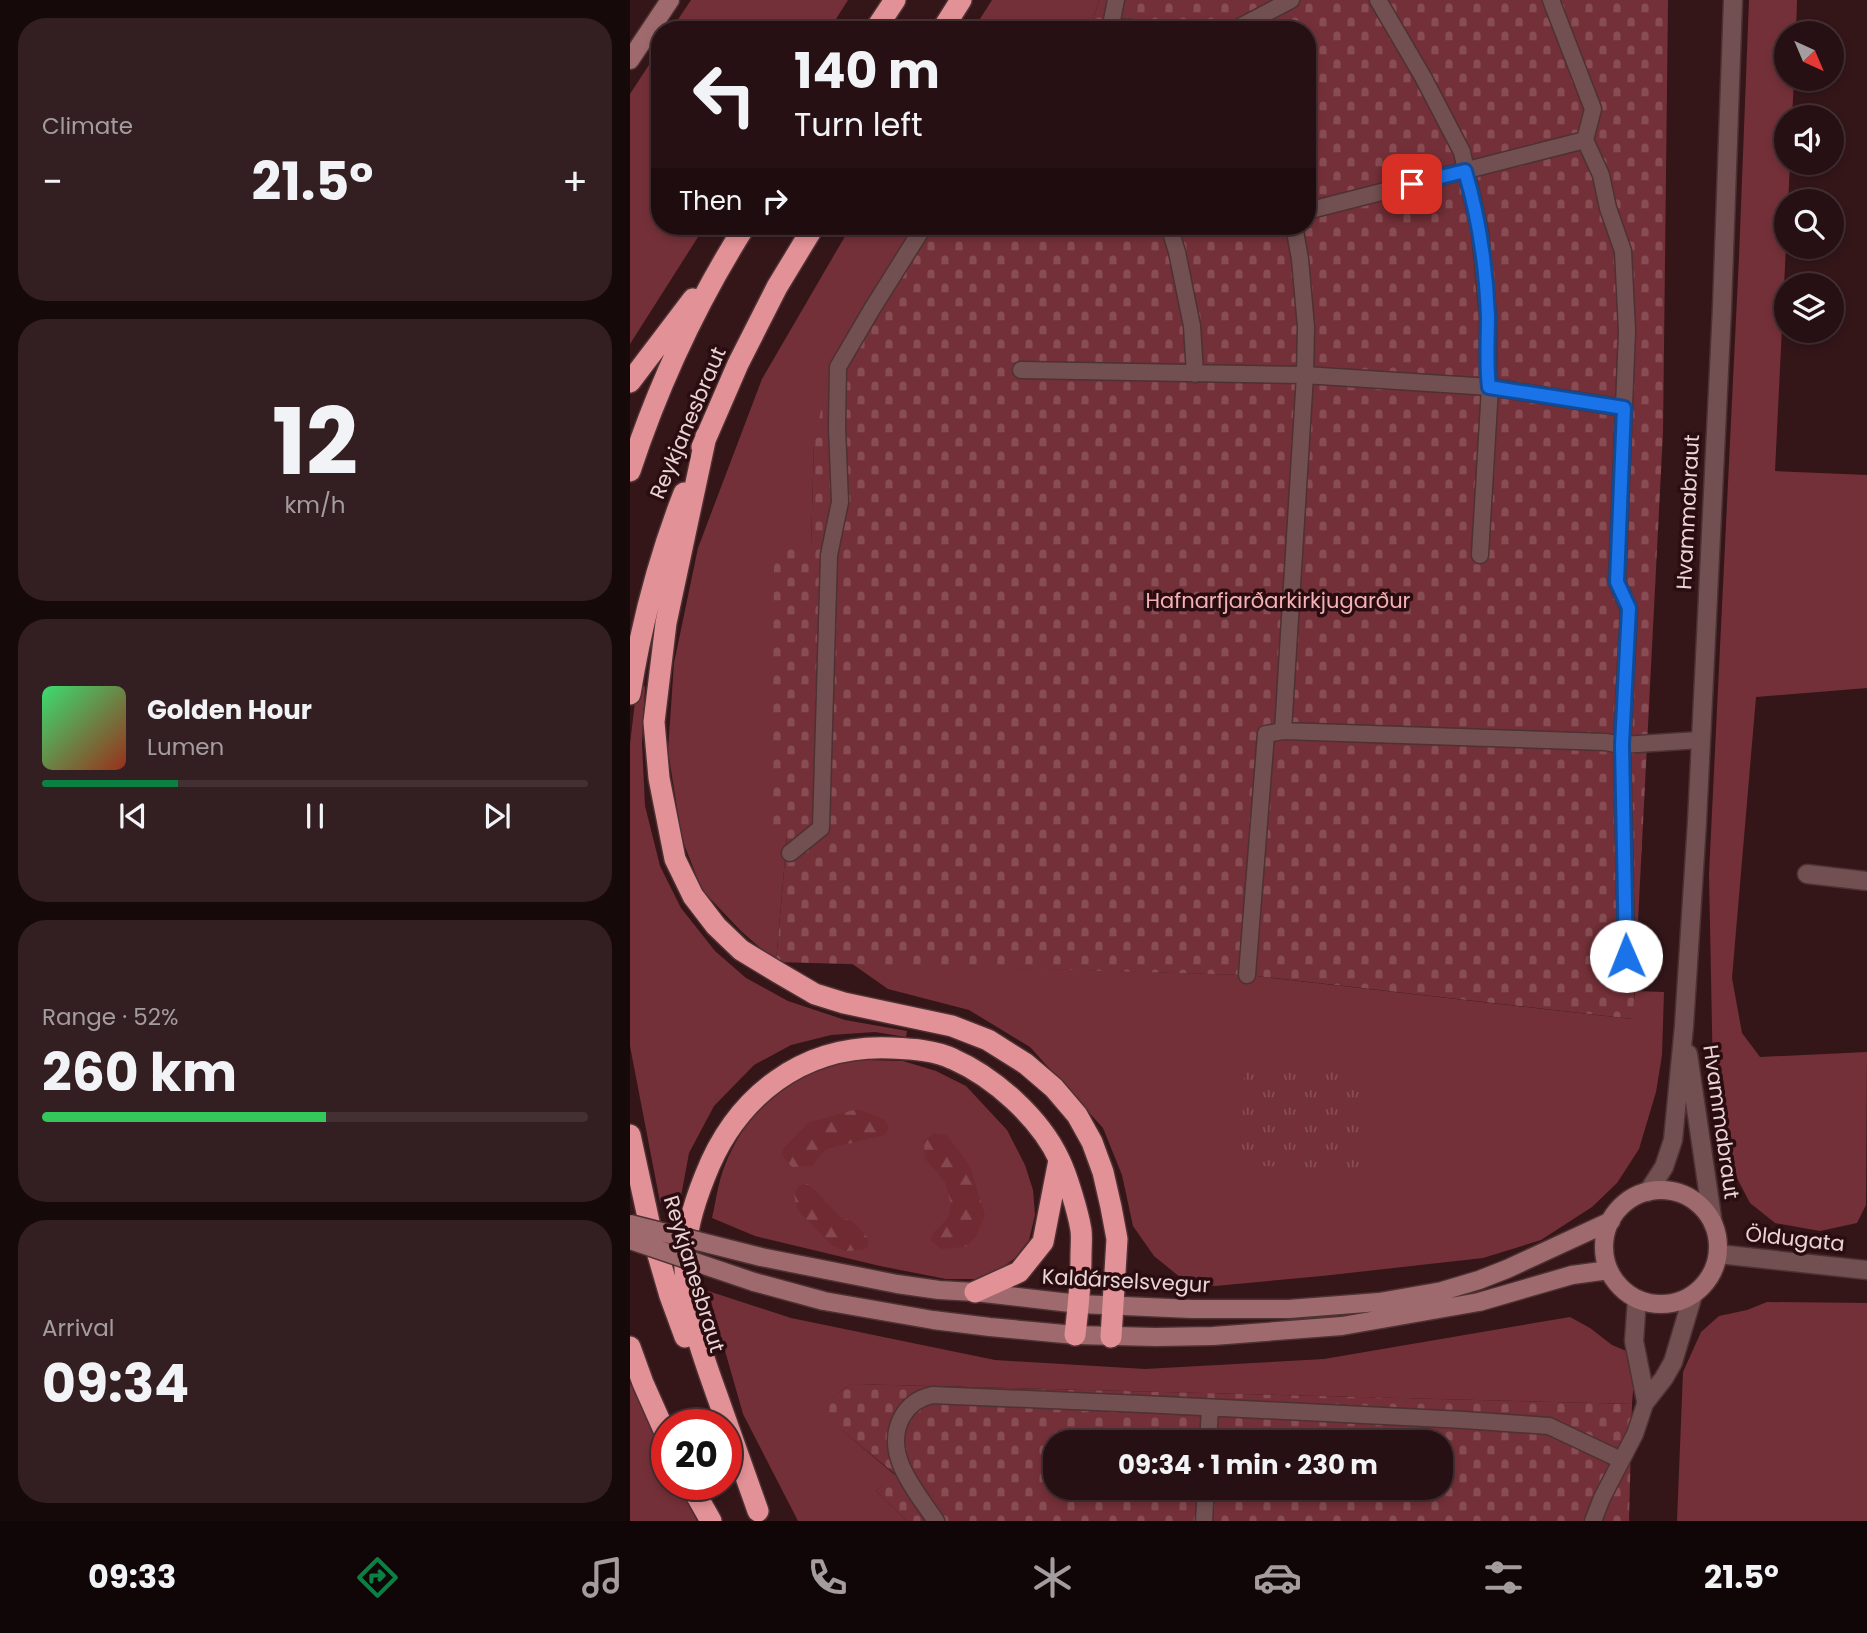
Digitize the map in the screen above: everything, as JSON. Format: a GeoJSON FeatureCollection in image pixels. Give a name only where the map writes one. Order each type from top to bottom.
{"type":"FeatureCollection","features":[{"type":"Feature","properties":{"kind":"highway"},"geometry":{"type":"LineString","coordinates":[[881,21],[895,0]]}},
{"type":"Feature","properties":{"kind":"highway"},"geometry":{"type":"LineString","coordinates":[[948,21],[961,0]]}},
{"type":"Feature","properties":{"kind":"highway","name":"Reykjanesbraut"},"geometry":{"type":"LineString","coordinates":[[630,471],[647,421],[679,346],[739,235]]}},
{"type":"Feature","properties":{"kind":"highway","name":"Reykjanesbraut"},"geometry":{"type":"LineString","coordinates":[[630,694],[655,581],[678,508],[706,436],[777,287],[809,235]]}},
{"type":"Feature","properties":{"kind":"highway"},"geometry":{"type":"LineString","coordinates":[[630,382],[732,247]]}},
{"type":"Feature","properties":{"kind":"highway"},"geometry":{"type":"LineString","coordinates":[[706,436],[666,623],[654,722],[659,778],[675,859],[693,896],[716,926],[741,950],[779,973],[815,994],[844,1003],[952,1026],[988,1040],[1026,1064],[1054,1088],[1077,1115],[1092,1142],[1103,1172],[1117,1239],[1111,1337]]}},
{"type":"Feature","properties":{"kind":"highway"},"geometry":{"type":"LineString","coordinates":[[761,1516],[705,1362],[691,1313],[685,1269],[688,1230],[712,1157],[731,1126],[753,1099],[776,1080],[812,1062],[844,1052],[879,1047],[915,1049],[952,1058],[992,1081],[1042,1131],[1059,1158],[1081,1231],[1081,1277],[1075,1335]]}},
{"type":"Feature","properties":{"kind":"highway","name":"Reykjanesbraut"},"geometry":{"type":"LineString","coordinates":[[630,1135],[651,1231],[670,1296],[711,1409]]}},
{"type":"Feature","properties":{"kind":"highway"},"geometry":{"type":"LineString","coordinates":[[975,1292],[1019,1272],[1043,1242],[1059,1158]]}},
{"type":"Feature","properties":{"kind":"highway"},"geometry":{"type":"LineString","coordinates":[[630,1347],[655,1409]]}},
{"type":"Feature","properties":{"kind":"highway"},"geometry":{"type":"LineString","coordinates":[[742,1480],[761,1516]]}},
{"type":"Feature","properties":{"kind":"highway"},"geometry":{"type":"LineString","coordinates":[[699,1500],[711,1521]]}},
{"type":"Feature","properties":{"kind":"main road"},"geometry":{"type":"LineString","coordinates":[[656,21],[670,0]]}},
{"type":"Feature","properties":{"kind":"main road"},"geometry":{"type":"LineString","coordinates":[[630,60],[651,28]]}},
{"type":"Feature","properties":{"kind":"main road"},"geometry":{"type":"LineString","coordinates":[[1648,1192],[1680,1194],[1695,1201],[1713,1224],[1717,1239],[1718,1254],[1714,1270],[1705,1284],[1693,1295],[1677,1302],[1657,1304],[1637,1299],[1620,1287],[1609,1270],[1604,1245],[1611,1221],[1620,1208],[1633,1198],[1648,1192]]}},
{"type":"Feature","properties":{"kind":"main road","name":"Kaldárselsvegur"},"geometry":{"type":"LineString","coordinates":[[630,1224],[761,1257],[939,1290],[1114,1306],[1289,1309],[1379,1302],[1442,1291],[1535,1258],[1611,1221]]}},
{"type":"Feature","properties":{"kind":"main road"},"geometry":{"type":"LineString","coordinates":[[630,1240],[754,1282],[824,1301],[933,1320],[1111,1337],[1213,1336],[1342,1326],[1479,1302],[1572,1275],[1609,1270]]}},
{"type":"Feature","properties":{"kind":"street","name":"Hvammabraut"},"geometry":{"type":"LineString","coordinates":[[1648,1192],[1664,1167],[1673,1140],[1684,1026],[1697,822],[1722,308],[1733,0]]}},
{"type":"Feature","properties":{"kind":"street"},"geometry":{"type":"LineString","coordinates":[[1807,874],[1867,881]]}},
{"type":"Feature","properties":{"kind":"street","name":"Hvammabraut"},"geometry":{"type":"LineString","coordinates":[[1684,1026],[1713,1224]]}},
{"type":"Feature","properties":{"kind":"street","name":"Öldugata"},"geometry":{"type":"LineString","coordinates":[[1718,1254],[1867,1270]]}},
{"type":"Feature","properties":{"kind":"street"},"geometry":{"type":"LineString","coordinates":[[1646,1401],[1673,1362],[1693,1295]]}},
{"type":"Feature","properties":{"kind":"street"},"geometry":{"type":"LineString","coordinates":[[1637,1299],[1634,1341],[1646,1401]]}},
{"type":"Feature","properties":{"kind":"lane"},"geometry":{"type":"LineString","coordinates":[[1113,21],[1116,0]]}},
{"type":"Feature","properties":{"kind":"lane"},"geometry":{"type":"LineString","coordinates":[[1251,21],[1291,0]]}},
{"type":"Feature","properties":{"kind":"lane"},"geometry":{"type":"LineString","coordinates":[[1378,0],[1423,77],[1462,152],[1480,232],[1488,316],[1489,387],[1480,555]]}},
{"type":"Feature","properties":{"kind":"lane"},"geometry":{"type":"LineString","coordinates":[[1551,0],[1593,109],[1585,140],[1601,176],[1608,208],[1623,251],[1627,331],[1617,582],[1629,608],[1622,745],[1627,983]]}},
{"type":"Feature","properties":{"kind":"lane"},"geometry":{"type":"LineString","coordinates":[[1316,209],[1585,140]]}},
{"type":"Feature","properties":{"kind":"lane"},"geometry":{"type":"LineString","coordinates":[[790,853],[821,828],[829,555],[840,502],[838,367],[919,235]]}},
{"type":"Feature","properties":{"kind":"lane"},"geometry":{"type":"LineString","coordinates":[[1171,235],[1192,326],[1195,374]]}},
{"type":"Feature","properties":{"kind":"lane"},"geometry":{"type":"LineString","coordinates":[[1283,731],[1306,327],[1296,235]]}},
{"type":"Feature","properties":{"kind":"lane"},"geometry":{"type":"LineString","coordinates":[[1021,370],[1304,375],[1489,387],[1624,408]]}},
{"type":"Feature","properties":{"kind":"lane"},"geometry":{"type":"LineString","coordinates":[[1247,975],[1266,734],[1283,731],[1605,742],[1622,745],[1700,740]]}},
{"type":"Feature","properties":{"kind":"lane"},"geometry":{"type":"LineString","coordinates":[[936,1521],[903,1470],[895,1437],[906,1411],[917,1400],[944,1395],[1549,1426],[1621,1460]]}},
{"type":"Feature","properties":{"kind":"lane"},"geometry":{"type":"LineString","coordinates":[[1593,1521],[1635,1434],[1646,1401]]}},
{"type":"Feature","properties":{"kind":"lane"},"geometry":{"type":"LineString","coordinates":[[1209,1430],[1210,1408]]}},
{"type":"Feature","properties":{"kind":"lane"},"geometry":{"type":"LineString","coordinates":[[1205,1521],[1206,1500]]}},
{"type":"Feature","properties":{"kind":"green space"},"geometry":{"type":"Polygon","coordinates":[[[691,0],[848,0],[835,21],[677,21],[691,0]]]}},
{"type":"Feature","properties":{"kind":"green space"},"geometry":{"type":"Polygon","coordinates":[[[992,0],[1099,0],[1093,21],[979,21],[992,0]]]}},
{"type":"Feature","properties":{"kind":"green space","name":"Hafnarfjarðarkirkjugarður"},"geometry":{"type":"Polygon","coordinates":[[[1099,0],[1668,0],[1663,432],[1633,1019],[1247,975],[776,962],[787,837],[770,837],[774,567],[782,549],[811,547],[814,444],[827,381],[859,315],[911,235],[1316,235],[1316,21],[1093,21],[1099,0]]]}},
{"type":"Feature","properties":{"kind":"green space"},"geometry":{"type":"Polygon","coordinates":[[[1749,0],[1797,0],[1796,21],[1774,21],[1774,91],[1793,91],[1793,105],[1774,105],[1774,175],[1789,175],[1789,189],[1774,189],[1774,259],[1785,259],[1785,273],[1774,273],[1774,343],[1781,343],[1775,471],[1867,475],[1867,688],[1756,697],[1732,978],[1742,1033],[1760,1057],[1867,1052],[1866,1205],[1857,1223],[1820,1231],[1775,1223],[1750,1203],[1725,1155],[1713,1078],[1709,874],[1749,0]]]}},
{"type":"Feature","properties":{"kind":"green space"},"geometry":{"type":"Polygon","coordinates":[[[651,62],[651,235],[699,235],[630,344],[630,94],[651,62]]]}},
{"type":"Feature","properties":{"kind":"green space"},"geometry":{"type":"Polygon","coordinates":[[[846,235],[913,235],[814,444],[811,547],[770,837],[787,836],[776,962],[741,931],[702,890],[682,839],[668,751],[674,663],[698,548],[762,379],[846,235]]]}},
{"type":"Feature","properties":{"kind":"green space"},"geometry":{"type":"Polygon","coordinates":[[[642,683],[645,687],[642,743],[645,806],[660,866],[681,908],[715,951],[746,978],[788,1001],[845,1020],[907,1031],[906,1037],[875,1032],[831,1035],[791,1045],[754,1065],[714,1106],[689,1153],[679,1207],[660,1202],[630,1046],[630,744],[637,685],[642,683]]]}},
{"type":"Feature","properties":{"kind":"green space"},"geometry":{"type":"Polygon","coordinates":[[[851,963],[1247,975],[1632,1019],[1635,991],[1664,992],[1662,1055],[1656,1092],[1639,1149],[1617,1183],[1592,1207],[1541,1240],[1483,1258],[1215,1286],[1186,1282],[1154,1256],[1133,1226],[1122,1175],[1103,1128],[1030,1047],[969,1010],[888,989],[851,963]]]}},
{"type":"Feature","properties":{"kind":"green space"},"geometry":{"type":"Polygon","coordinates":[[[865,1060],[903,1061],[936,1071],[966,1086],[1007,1130],[1025,1165],[1033,1190],[1035,1215],[1029,1240],[1015,1258],[998,1271],[978,1279],[946,1279],[755,1236],[712,1218],[721,1178],[733,1148],[742,1131],[767,1102],[782,1089],[815,1070],[837,1063],[865,1060]]]}},
{"type":"Feature","properties":{"kind":"green space"},"geometry":{"type":"Polygon","coordinates":[[[1245,1064],[1364,1069],[1360,1170],[1240,1165],[1245,1064]]]}},
{"type":"Feature","properties":{"kind":"green space"},"geometry":{"type":"Polygon","coordinates":[[[858,1109],[884,1119],[889,1128],[885,1135],[826,1149],[812,1166],[792,1167],[781,1155],[783,1149],[809,1122],[858,1109]]]}},
{"type":"Feature","properties":{"kind":"green space"},"geometry":{"type":"Polygon","coordinates":[[[934,1133],[947,1135],[970,1166],[985,1215],[976,1237],[965,1247],[941,1249],[930,1240],[933,1233],[948,1218],[951,1204],[945,1182],[925,1159],[924,1141],[934,1133]]]}},
{"type":"Feature","properties":{"kind":"green space"},"geometry":{"type":"Polygon","coordinates":[[[808,1184],[841,1218],[852,1221],[868,1238],[868,1246],[863,1250],[845,1251],[831,1245],[797,1209],[794,1194],[799,1185],[808,1184]]]}},
{"type":"Feature","properties":{"kind":"green space"},"geometry":{"type":"Polygon","coordinates":[[[708,1291],[791,1318],[995,1360],[1145,1369],[1324,1359],[1570,1317],[1612,1345],[1636,1355],[1632,1404],[851,1384],[817,1409],[895,1475],[876,1491],[907,1521],[798,1521],[742,1409],[708,1291]]]}},
{"type":"Feature","properties":{"kind":"green space"},"geometry":{"type":"Polygon","coordinates":[[[1767,1302],[1867,1303],[1867,1521],[1677,1521],[1683,1372],[1701,1332],[1719,1316],[1767,1302]]]}},
{"type":"Feature","properties":{"kind":"green space"},"geometry":{"type":"Polygon","coordinates":[[[630,1383],[651,1427],[651,1500],[686,1500],[697,1521],[630,1521],[630,1383]]]}},
{"type":"Feature","properties":{"kind":"green space"},"geometry":{"type":"Polygon","coordinates":[[[851,1384],[1632,1404],[1629,1521],[907,1521],[876,1491],[895,1474],[816,1409],[851,1384]]]}},
{"type":"Feature","properties":{"kind":"route"},"geometry":{"type":"LineString","coordinates":[[1412,184],[1465,171],[1480,232],[1488,316],[1489,387],[1624,408],[1617,582],[1629,608],[1622,745],[1626,956]]}}]}
